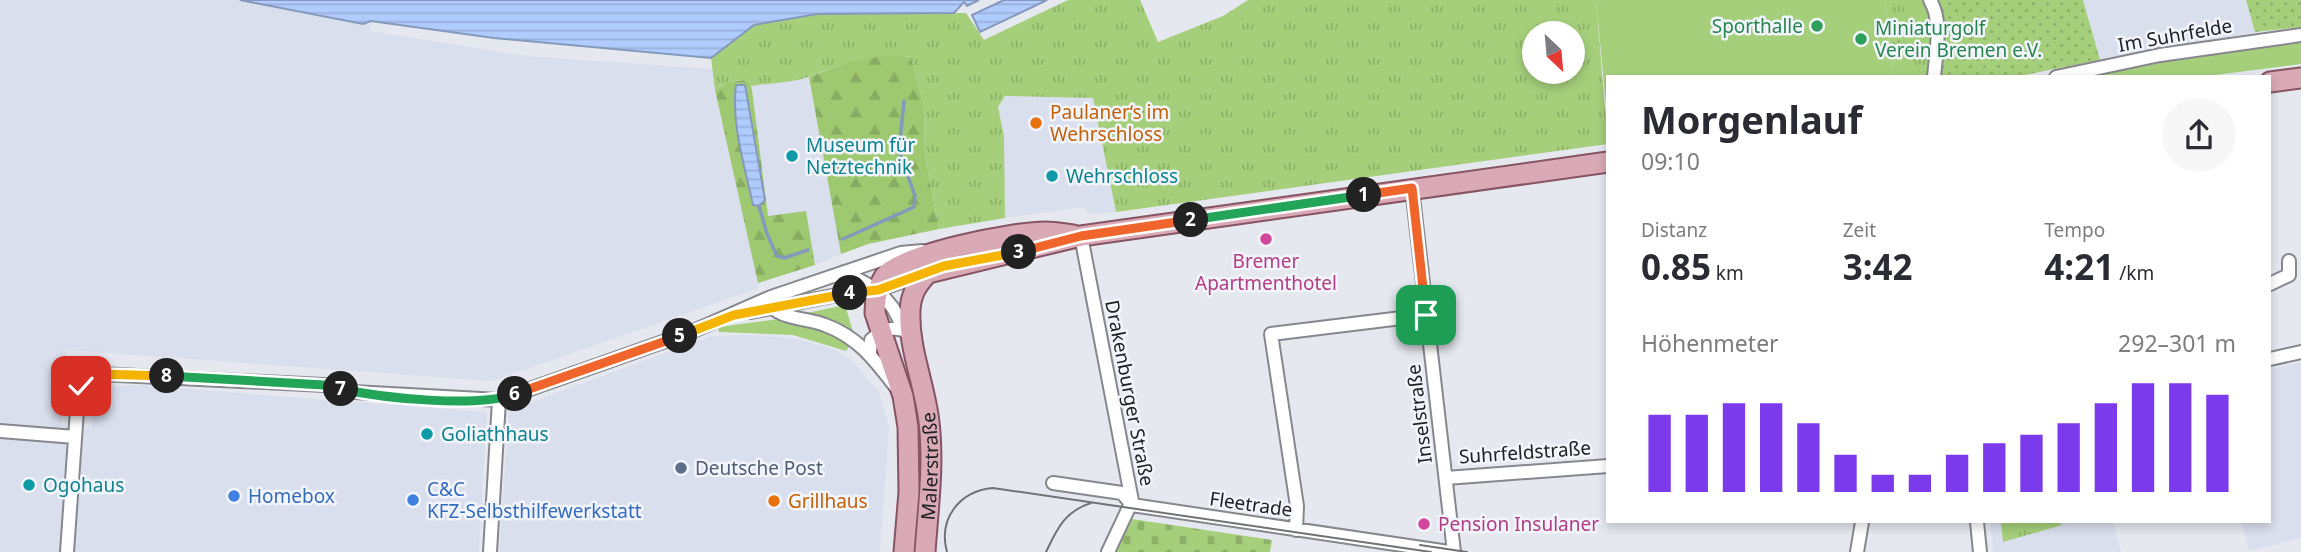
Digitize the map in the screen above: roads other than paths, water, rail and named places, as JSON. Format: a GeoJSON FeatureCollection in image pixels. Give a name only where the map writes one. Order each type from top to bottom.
{"type":"FeatureCollection","features":[{"type":"Feature","properties":{"kind":"main road"},"geometry":{"type":"LineString","coordinates":[[2271,82],[2301,78]]}},
{"type":"Feature","properties":{"kind":"main road"},"geometry":{"type":"LineString","coordinates":[[928,273],[1081,236],[1606,162]]}},
{"type":"Feature","properties":{"kind":"main road"},"geometry":{"type":"LineString","coordinates":[[878,290],[884,276],[896,267],[936,250],[1044,232],[1081,236]]}},
{"type":"Feature","properties":{"kind":"main road","name":"Malerstraße"},"geometry":{"type":"LineString","coordinates":[[925,552],[931,462],[929,423],[907,335],[916,285],[928,273]]}},
{"type":"Feature","properties":{"kind":"main road","name":"Malerstraße"},"geometry":{"type":"LineString","coordinates":[[878,290],[875,313],[903,397],[909,450],[904,552]]}},
{"type":"Feature","properties":{"kind":"street"},"geometry":{"type":"LineString","coordinates":[[1930,0],[1936,11],[1938,32],[1934,75]]}},
{"type":"Feature","properties":{"kind":"street","name":"Im Suhrfelde"},"geometry":{"type":"LineString","coordinates":[[2065,75],[2160,55],[2301,35]]}},
{"type":"Feature","properties":{"kind":"street","name":"Inselstraße"},"geometry":{"type":"LineString","coordinates":[[1412,188],[1446,478],[1452,552]]}},
{"type":"Feature","properties":{"kind":"street","name":"Drakenburger Straße"},"geometry":{"type":"LineString","coordinates":[[1081,236],[1132,505],[1108,552]]}},
{"type":"Feature","properties":{"kind":"street"},"geometry":{"type":"LineString","coordinates":[[67,552],[78,396],[81,386],[89,379],[110,372],[324,385],[354,392],[429,398],[499,400],[734,315],[771,297],[901,253],[936,250]]}},
{"type":"Feature","properties":{"kind":"street"},"geometry":{"type":"LineString","coordinates":[[2271,284],[2289,275],[2289,261]]}},
{"type":"Feature","properties":{"kind":"street","name":"Malerstraße"},"geometry":{"type":"LineString","coordinates":[[844,272],[878,290],[894,310],[907,335]]}},
{"type":"Feature","properties":{"kind":"street"},"geometry":{"type":"LineString","coordinates":[[734,315],[867,289],[878,290],[928,273]]}},
{"type":"Feature","properties":{"kind":"street","name":"Malerstraße"},"geometry":{"type":"LineString","coordinates":[[773,308],[827,326],[870,353],[903,397]]}},
{"type":"Feature","properties":{"kind":"street"},"geometry":{"type":"LineString","coordinates":[[1296,530],[1297,506],[1271,334],[1426,315]]}},
{"type":"Feature","properties":{"kind":"street"},"geometry":{"type":"LineString","coordinates":[[870,353],[871,340],[880,332],[892,328],[907,335]]}},
{"type":"Feature","properties":{"kind":"street"},"geometry":{"type":"LineString","coordinates":[[2271,359],[2301,352]]}},
{"type":"Feature","properties":{"kind":"street"},"geometry":{"type":"LineString","coordinates":[[490,552],[499,400]]}},
{"type":"Feature","properties":{"kind":"street"},"geometry":{"type":"LineString","coordinates":[[0,431],[75,437]]}},
{"type":"Feature","properties":{"kind":"street","name":"Suhrfeldstraße"},"geometry":{"type":"LineString","coordinates":[[1446,478],[1606,466]]}},
{"type":"Feature","properties":{"kind":"street","name":"Fleetrade"},"geometry":{"type":"LineString","coordinates":[[1053,483],[1122,493],[1132,505],[1452,552]]}},
{"type":"Feature","properties":{"kind":"street"},"geometry":{"type":"LineString","coordinates":[[1857,552],[1862,523]]}},
{"type":"Feature","properties":{"kind":"street"},"geometry":{"type":"LineString","coordinates":[[1976,523],[1980,552]]}},
{"type":"Feature","properties":{"kind":"water"},"geometry":{"type":"Polygon","coordinates":[[[240,0],[979,0],[967,6],[964,2],[954,13],[817,14],[754,25],[711,58],[494,38],[371,21],[363,24],[240,0]]]}},
{"type":"Feature","properties":{"kind":"water"},"geometry":{"type":"Polygon","coordinates":[[[1004,0],[1047,0],[980,32],[972,15],[1004,0]]]}},
{"type":"Feature","properties":{"kind":"water"},"geometry":{"type":"Polygon","coordinates":[[[736,85],[745,85],[765,200],[759,206],[753,205],[740,145],[735,115],[736,85]]]}},
{"type":"Feature","properties":{"kind":"waterway"},"geometry":{"type":"LineString","coordinates":[[843,239],[914,207],[915,196],[899,151],[904,101]]}},
{"type":"Feature","properties":{"kind":"waterway"},"geometry":{"type":"LineString","coordinates":[[759,206],[777,256],[784,258],[808,250]]}},
{"type":"Feature","properties":{"kind":"tram line"},"geometry":{"type":"LineString","coordinates":[[947,552],[946,528],[954,509],[970,495],[993,488],[1431,552]]}},
{"type":"Feature","properties":{"kind":"tram line"},"geometry":{"type":"LineString","coordinates":[[1046,552],[1058,528],[1068,516],[1091,503]]}},
{"type":"Feature","properties":{"kind":"tram line"},"geometry":{"type":"LineString","coordinates":[[1420,545],[1467,552]]}},
{"type":"Feature","properties":{"kind":"place","name":"Sporthalle"},"geometry":{"type":"Point","coordinates":[1817,26]}},
{"type":"Feature","properties":{"kind":"place","name":"Miniaturgolf Verein Bremen e.V."},"geometry":{"type":"Point","coordinates":[1861,39]}},
{"type":"Feature","properties":{"kind":"place","name":"Paulaner‘s im Wehrschloss"},"geometry":{"type":"Point","coordinates":[1036,123]}},
{"type":"Feature","properties":{"kind":"place","name":"Museum für Netztechnik"},"geometry":{"type":"Point","coordinates":[792,156]}},
{"type":"Feature","properties":{"kind":"place","name":"Wehrschloss"},"geometry":{"type":"Point","coordinates":[1052,176]}},
{"type":"Feature","properties":{"kind":"place","name":"Bremer Apartmenthotel"},"geometry":{"type":"Point","coordinates":[1266,239]}},
{"type":"Feature","properties":{"kind":"place","name":"Goliathhaus"},"geometry":{"type":"Point","coordinates":[427,434]}},
{"type":"Feature","properties":{"kind":"place","name":"Deutsche Post"},"geometry":{"type":"Point","coordinates":[681,468]}},
{"type":"Feature","properties":{"kind":"place","name":"Ogohaus"},"geometry":{"type":"Point","coordinates":[29,485]}},
{"type":"Feature","properties":{"kind":"place","name":"Homebox"},"geometry":{"type":"Point","coordinates":[234,496]}},
{"type":"Feature","properties":{"kind":"place","name":"C&C KFZ-Selbsthilfewerkstatt"},"geometry":{"type":"Point","coordinates":[413,500]}},
{"type":"Feature","properties":{"kind":"place","name":"Grillhaus"},"geometry":{"type":"Point","coordinates":[774,501]}},
{"type":"Feature","properties":{"kind":"place","name":"Pension Insulaner"},"geometry":{"type":"Point","coordinates":[1424,524]}}]}
